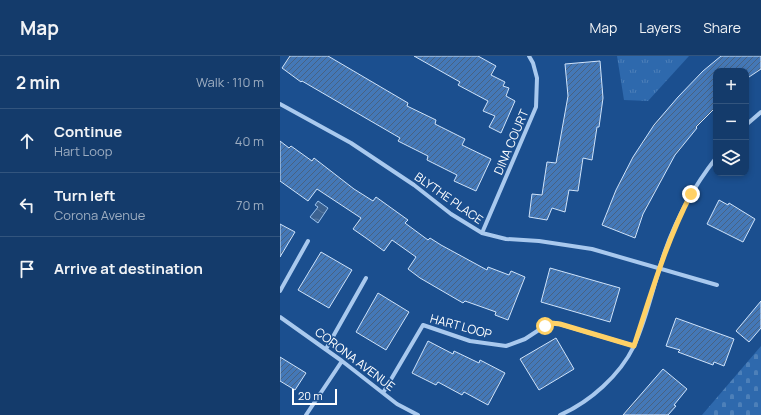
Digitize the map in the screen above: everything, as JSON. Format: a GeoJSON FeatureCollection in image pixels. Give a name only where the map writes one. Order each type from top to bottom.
{"type":"FeatureCollection","features":[{"type":"Feature","properties":{"kind":"street","name":"DINA COURT"},"geometry":{"type":"LineString","coordinates":[[482,233],[536,108],[537,78],[533,63],[529,56]]}},
{"type":"Feature","properties":{"kind":"street","name":"BLYTHE PLACE"},"geometry":{"type":"LineString","coordinates":[[280,104],[351,143],[414,185],[451,214],[482,233],[506,239],[539,241],[592,248],[717,285]]}},
{"type":"Feature","properties":{"kind":"street"},"geometry":{"type":"LineString","coordinates":[[749,122],[761,112]]}},
{"type":"Feature","properties":{"kind":"street"},"geometry":{"type":"LineString","coordinates":[[560,415],[585,401],[602,387],[619,369],[634,346],[676,223],[685,205],[713,163]]}},
{"type":"Feature","properties":{"kind":"street"},"geometry":{"type":"LineString","coordinates":[[280,291],[308,241]]}},
{"type":"Feature","properties":{"kind":"street"},"geometry":{"type":"LineString","coordinates":[[326,349],[366,278]]}},
{"type":"Feature","properties":{"kind":"street","name":"CORONA AVENUE"},"geometry":{"type":"LineString","coordinates":[[280,317],[326,349],[397,404],[418,415]]}},
{"type":"Feature","properties":{"kind":"street","name":"HART LOOP"},"geometry":{"type":"LineString","coordinates":[[383,393],[424,325],[470,341],[506,346],[525,339],[548,324],[556,323],[634,346]]}},
{"type":"Feature","properties":{"kind":"street"},"geometry":{"type":"LineString","coordinates":[[306,415],[342,361]]}},
{"type":"Feature","properties":{"kind":"green space"},"geometry":{"type":"Polygon","coordinates":[[[617,56],[689,56],[648,101],[624,100],[617,56]]]}},
{"type":"Feature","properties":{"kind":"green space"},"geometry":{"type":"Polygon","coordinates":[[[761,346],[761,415],[702,415],[761,346]]]}},
{"type":"Feature","properties":{"kind":"water"},"geometry":{"type":"Polygon","coordinates":[[[318,201],[328,208],[318,223],[310,217],[318,207],[315,205],[318,201]]]}},
{"type":"Feature","properties":{"kind":"building"},"geometry":{"type":"Polygon","coordinates":[[[290,56],[328,56],[408,103],[407,106],[436,120],[435,124],[465,139],[462,145],[491,159],[476,191],[454,181],[457,175],[427,160],[428,156],[398,141],[400,138],[302,81],[301,82],[282,68],[290,56]]]}},
{"type":"Feature","properties":{"kind":"building"},"geometry":{"type":"Polygon","coordinates":[[[414,56],[478,56],[496,66],[491,75],[505,82],[503,86],[509,88],[506,96],[515,101],[501,133],[489,127],[495,116],[483,111],[488,101],[458,85],[460,82],[414,56]]]}},
{"type":"Feature","properties":{"kind":"building"},"geometry":{"type":"Polygon","coordinates":[[[721,56],[761,56],[761,69],[749,77],[749,68],[713,68],[713,110],[696,127],[697,128],[675,155],[643,214],[635,238],[602,225],[616,190],[633,157],[654,125],[703,71],[721,56]]]}},
{"type":"Feature","properties":{"kind":"building"},"geometry":{"type":"Polygon","coordinates":[[[600,61],[603,98],[599,127],[597,127],[592,160],[583,158],[578,191],[569,190],[565,212],[552,208],[547,220],[529,217],[532,194],[542,195],[547,162],[556,163],[568,96],[565,64],[600,61]]]}},
{"type":"Feature","properties":{"kind":"building"},"geometry":{"type":"Polygon","coordinates":[[[280,141],[289,148],[291,146],[312,161],[314,158],[354,189],[373,201],[376,197],[408,220],[405,223],[428,240],[430,238],[487,270],[488,267],[509,275],[511,271],[525,277],[508,320],[495,315],[496,312],[465,301],[463,303],[420,278],[408,269],[416,257],[392,240],[384,251],[353,229],[361,218],[317,189],[308,201],[280,181],[280,141]]]}},
{"type":"Feature","properties":{"kind":"building"},"geometry":{"type":"Polygon","coordinates":[[[719,200],[728,205],[729,203],[755,219],[743,242],[707,224],[719,200]]]}},
{"type":"Feature","properties":{"kind":"building"},"geometry":{"type":"Polygon","coordinates":[[[280,224],[295,232],[280,257],[280,224]]]}},
{"type":"Feature","properties":{"kind":"building"},"geometry":{"type":"Polygon","coordinates":[[[321,252],[352,270],[329,308],[298,290],[321,252]]]}},
{"type":"Feature","properties":{"kind":"building"},"geometry":{"type":"Polygon","coordinates":[[[550,268],[620,288],[610,322],[541,302],[550,268]]]}},
{"type":"Feature","properties":{"kind":"building"},"geometry":{"type":"Polygon","coordinates":[[[378,293],[409,312],[386,350],[356,332],[378,293]]]}},
{"type":"Feature","properties":{"kind":"building"},"geometry":{"type":"Polygon","coordinates":[[[761,301],[761,328],[749,342],[736,331],[761,301]]]}},
{"type":"Feature","properties":{"kind":"building"},"geometry":{"type":"Polygon","coordinates":[[[676,318],[734,339],[724,366],[714,362],[713,365],[678,352],[680,350],[666,346],[676,318]]]}},
{"type":"Feature","properties":{"kind":"building"},"geometry":{"type":"Polygon","coordinates":[[[556,338],[574,369],[539,390],[520,359],[556,338]]]}},
{"type":"Feature","properties":{"kind":"building"},"geometry":{"type":"Polygon","coordinates":[[[428,341],[453,354],[454,351],[479,363],[480,360],[505,373],[488,405],[464,392],[462,395],[438,382],[436,385],[412,373],[428,341]]]}},
{"type":"Feature","properties":{"kind":"building"},"geometry":{"type":"Polygon","coordinates":[[[280,357],[306,373],[295,390],[280,381],[280,357]]]}},
{"type":"Feature","properties":{"kind":"building"},"geometry":{"type":"Polygon","coordinates":[[[663,369],[687,389],[674,405],[676,406],[668,415],[623,415],[663,369]]]}},
{"type":"Feature","properties":{"kind":"route"},"geometry":{"type":"LineString","coordinates":[[545,326],[551,323],[560,324],[634,346],[665,250],[676,223],[691,194]]}}]}
